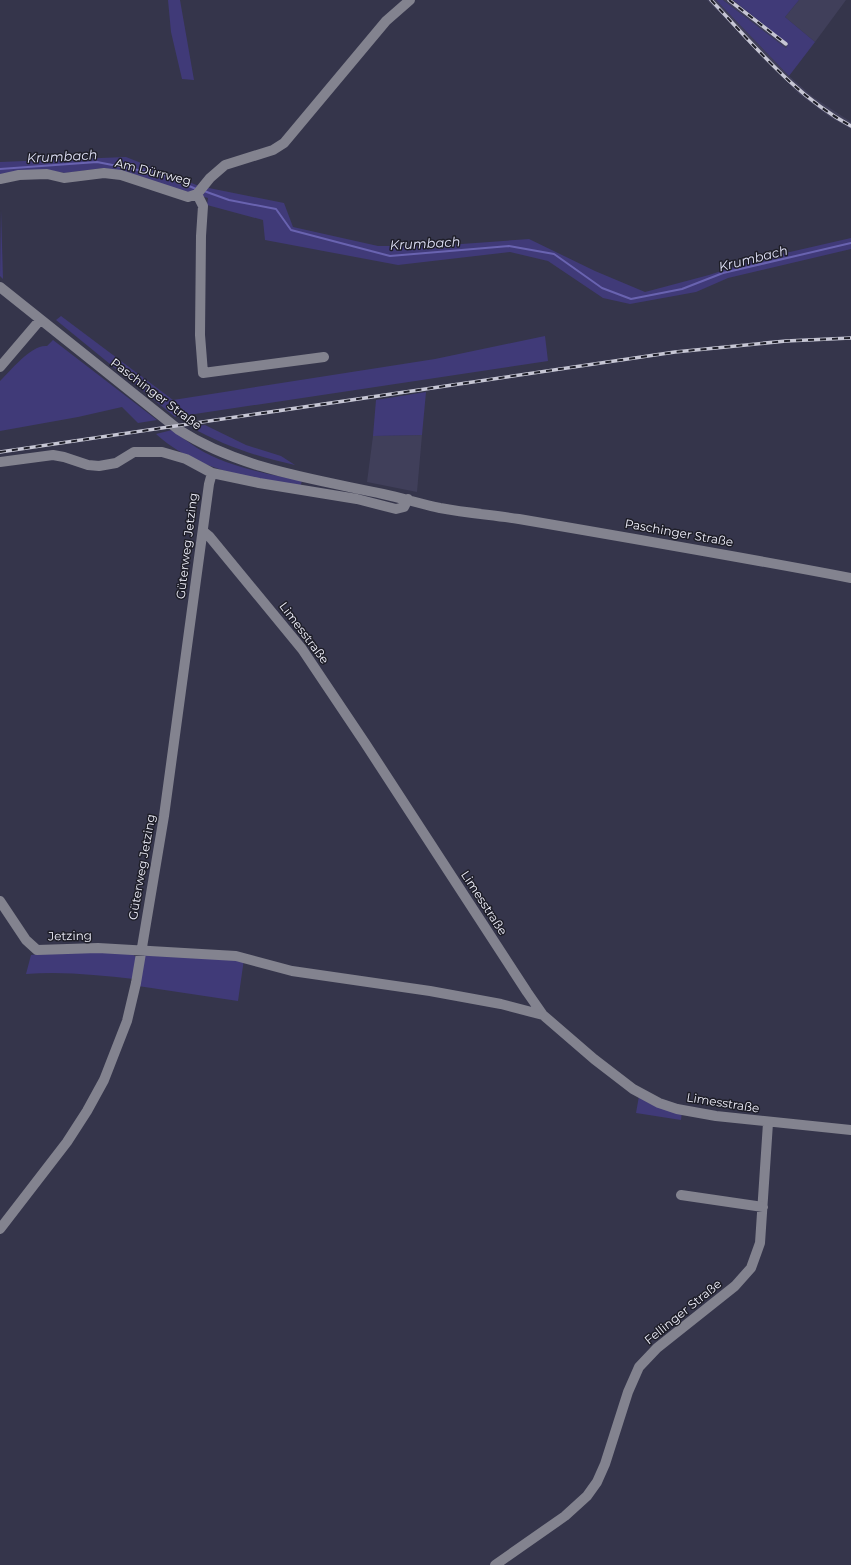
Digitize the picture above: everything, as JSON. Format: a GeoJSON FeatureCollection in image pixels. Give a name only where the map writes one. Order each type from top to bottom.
{"type":"FeatureCollection","features":[{"type":"Feature","properties":{"kind":"street","name":"Am Dürrweg"},"geometry":{"type":"LineString","coordinates":[[0,179],[19,175],[47,174],[64,178],[104,173],[121,175],[188,197],[200,191],[217,171],[225,165],[273,150],[284,143],[386,21],[410,0]]}},
{"type":"Feature","properties":{"kind":"street"},"geometry":{"type":"LineString","coordinates":[[200,191],[203,206],[201,236],[200,334],[203,373],[324,357]]}},
{"type":"Feature","properties":{"kind":"street","name":"Paschinger Straße"},"geometry":{"type":"LineString","coordinates":[[0,287],[165,419],[209,448],[237,459],[266,468],[408,499],[439,501],[502,516],[851,578]]}},
{"type":"Feature","properties":{"kind":"street"},"geometry":{"type":"LineString","coordinates":[[0,367],[40,320]]}},
{"type":"Feature","properties":{"kind":"street"},"geometry":{"type":"LineString","coordinates":[[0,462],[52,455],[64,457],[88,465],[99,466],[116,463],[134,452],[154,451],[178,456],[198,464],[212,473],[258,483],[357,499],[396,509],[404,508],[408,499]]}},
{"type":"Feature","properties":{"kind":"street","name":"Güterweg Jetzing"},"geometry":{"type":"LineString","coordinates":[[0,1229],[67,1142],[88,1111],[104,1080],[127,1021],[153,884],[176,739],[208,484],[212,473]]}},
{"type":"Feature","properties":{"kind":"street","name":"Limesstraße"},"geometry":{"type":"LineString","coordinates":[[203,531],[209,536],[302,648],[543,1015],[614,1075],[650,1099],[677,1109],[768,1123],[851,1130]]}},
{"type":"Feature","properties":{"kind":"street","name":"Jetzing"},"geometry":{"type":"LineString","coordinates":[[0,901],[26,940],[37,950],[98,948],[141,950]]}},
{"type":"Feature","properties":{"kind":"street"},"geometry":{"type":"LineString","coordinates":[[141,950],[236,956],[292,971],[430,991],[501,1004],[543,1015]]}},
{"type":"Feature","properties":{"kind":"street","name":"Fellinger Straße"},"geometry":{"type":"LineString","coordinates":[[495,1565],[565,1516],[591,1492],[605,1464],[635,1375],[645,1360],[657,1348],[735,1286],[747,1274],[754,1261],[760,1243],[768,1123]]}},
{"type":"Feature","properties":{"kind":"street"},"geometry":{"type":"LineString","coordinates":[[682,1195],[763,1207]]}},
{"type":"Feature","properties":{"kind":"shaded area"},"geometry":{"type":"Polygon","coordinates":[[[168,0],[180,0],[194,80],[182,79],[171,32],[168,0]]]}},
{"type":"Feature","properties":{"kind":"shaded area"},"geometry":{"type":"Polygon","coordinates":[[[707,0],[716,0],[789,76],[813,97],[851,122],[851,129],[830,117],[799,94],[707,0]]]}},
{"type":"Feature","properties":{"kind":"shaded area"},"geometry":{"type":"Polygon","coordinates":[[[716,0],[723,0],[786,48],[788,44],[733,0],[799,0],[785,17],[815,42],[789,76],[716,0]]]}},
{"type":"Feature","properties":{"kind":"shaded area"},"geometry":{"type":"Polygon","coordinates":[[[723,0],[733,0],[788,45],[786,48],[723,0]]]}},
{"type":"Feature","properties":{"kind":"shaded area"},"geometry":{"type":"Polygon","coordinates":[[[799,0],[846,0],[815,42],[785,17],[799,0]]]}},
{"type":"Feature","properties":{"kind":"shaded area"},"geometry":{"type":"Polygon","coordinates":[[[126,157],[199,186],[284,203],[293,227],[378,246],[434,246],[529,239],[595,271],[645,292],[709,275],[755,260],[851,238],[851,249],[728,278],[696,292],[630,304],[603,298],[548,261],[510,252],[398,265],[265,240],[263,220],[207,205],[208,198],[104,168],[65,173],[47,170],[0,174],[0,162],[126,157]]]}},
{"type":"Feature","properties":{"kind":"shaded area"},"geometry":{"type":"Polygon","coordinates":[[[1,210],[3,279],[0,276],[1,210]]]}},
{"type":"Feature","properties":{"kind":"shaded area"},"geometry":{"type":"Polygon","coordinates":[[[61,316],[173,400],[435,359],[545,336],[548,361],[175,417],[56,320],[61,316]]]}},
{"type":"Feature","properties":{"kind":"shaded area"},"geometry":{"type":"Polygon","coordinates":[[[53,340],[157,420],[138,423],[122,407],[78,417],[0,431],[0,381],[28,353],[41,346],[47,346],[53,340]]]}},
{"type":"Feature","properties":{"kind":"shaded area"},"geometry":{"type":"Polygon","coordinates":[[[426,392],[422,435],[373,436],[376,400],[426,392]]]}},
{"type":"Feature","properties":{"kind":"shaded area"},"geometry":{"type":"Polygon","coordinates":[[[205,425],[246,445],[281,456],[295,465],[242,450],[216,440],[191,427],[205,425]]]}},
{"type":"Feature","properties":{"kind":"shaded area"},"geometry":{"type":"Polygon","coordinates":[[[172,430],[209,455],[248,469],[302,481],[300,487],[243,476],[206,464],[172,446],[156,434],[172,430]]]}},
{"type":"Feature","properties":{"kind":"shaded area"},"geometry":{"type":"Polygon","coordinates":[[[422,435],[417,492],[367,482],[373,436],[422,435]]]}},
{"type":"Feature","properties":{"kind":"shaded area"},"geometry":{"type":"Polygon","coordinates":[[[62,951],[132,954],[136,957],[134,979],[66,973],[26,974],[31,955],[62,951]]]}},
{"type":"Feature","properties":{"kind":"shaded area"},"geometry":{"type":"Polygon","coordinates":[[[144,955],[244,959],[238,1001],[138,986],[144,955]]]}},
{"type":"Feature","properties":{"kind":"shaded area"},"geometry":{"type":"Polygon","coordinates":[[[639,1096],[682,1112],[681,1120],[636,1113],[639,1096]]]}},
{"type":"Feature","properties":{"kind":"waterway","name":"Krumbach"},"geometry":{"type":"LineString","coordinates":[[0,169],[97,162],[164,175],[196,189]]}},
{"type":"Feature","properties":{"kind":"waterway","name":"Krumbach"},"geometry":{"type":"LineString","coordinates":[[204,191],[229,200],[276,209],[291,230],[390,256],[509,246],[554,254],[602,288],[631,299],[682,289],[723,273],[851,243]]}},
{"type":"Feature","properties":{"kind":"railway"},"geometry":{"type":"LineString","coordinates":[[711,0],[759,52],[793,85],[831,114],[851,126]]}},
{"type":"Feature","properties":{"kind":"railway"},"geometry":{"type":"LineString","coordinates":[[729,0],[786,44]]}},
{"type":"Feature","properties":{"kind":"railway"},"geometry":{"type":"LineString","coordinates":[[0,452],[675,352],[786,341],[851,338]]}}]}
